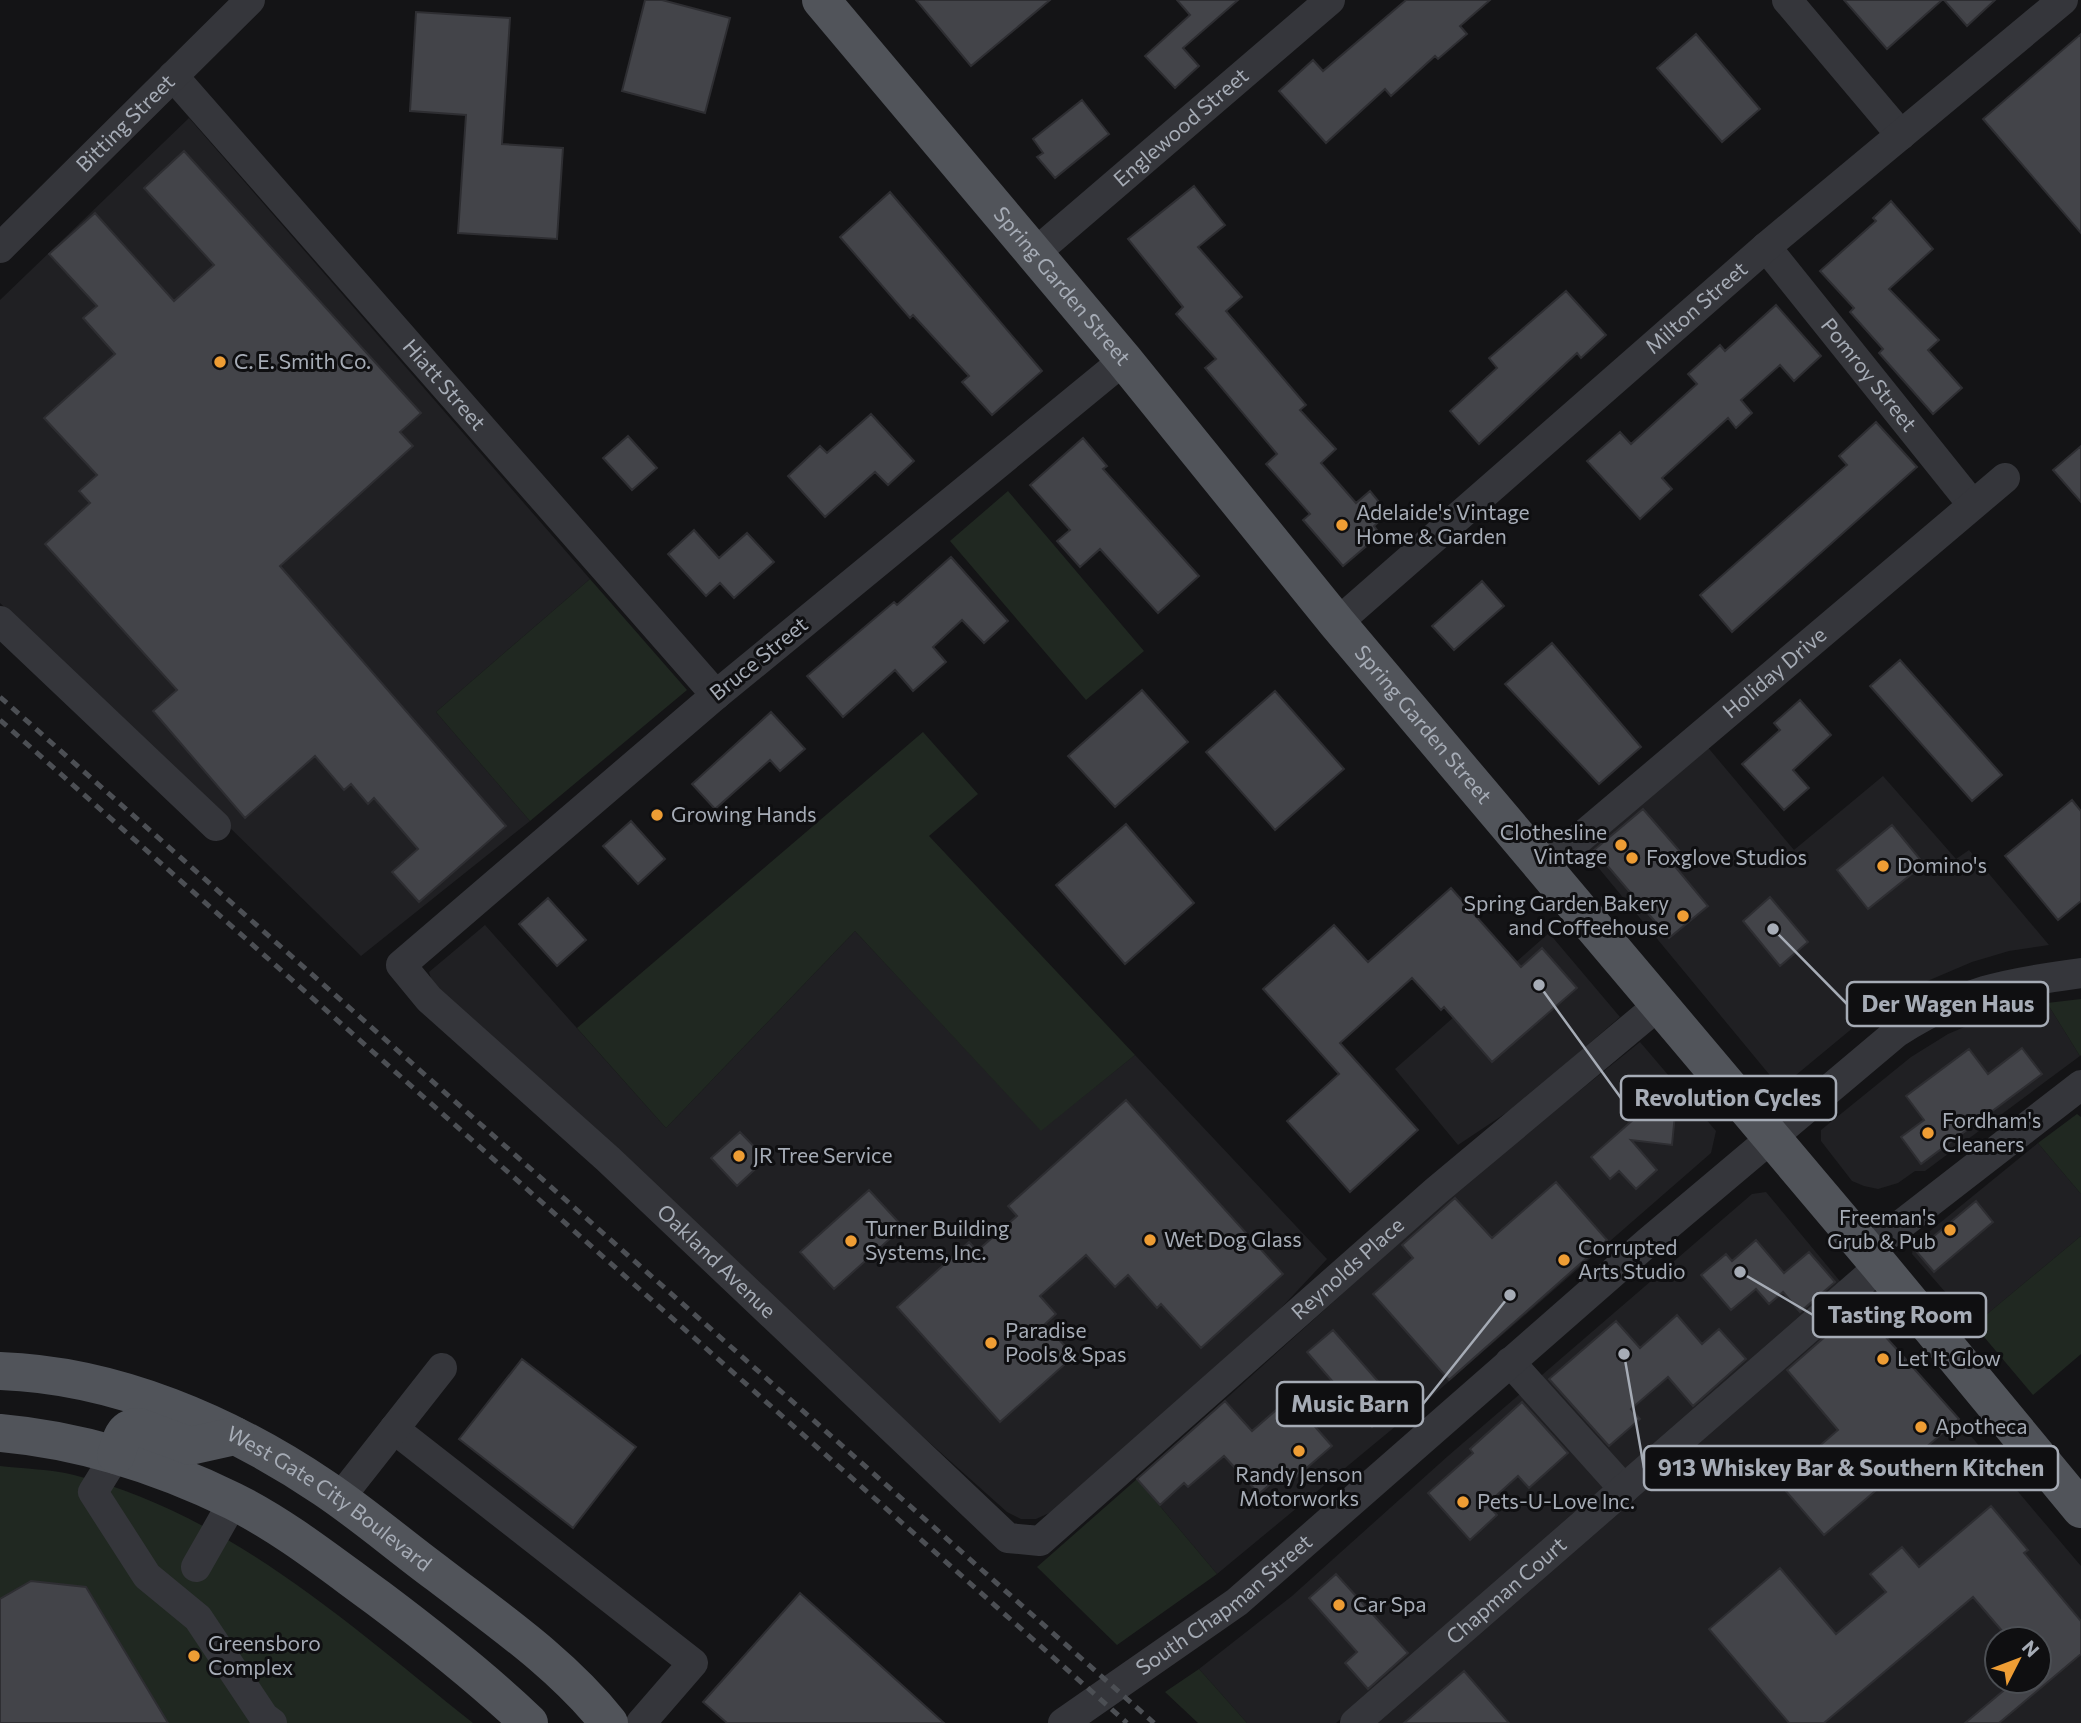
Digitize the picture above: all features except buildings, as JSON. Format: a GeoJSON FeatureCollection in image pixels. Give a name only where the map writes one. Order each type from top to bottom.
{"type":"FeatureCollection","features":[{"type":"Feature","properties":{"kind":"main road","name":"Spring Garden Street"},"geometry":{"type":"LineString","coordinates":[[821,0],[1124,360],[1337,623],[1874,1258],[2081,1509]]}},
{"type":"Feature","properties":{"kind":"main road","name":"West Gate City Boulevard"},"geometry":{"type":"LineString","coordinates":[[0,1371],[53,1375],[110,1387],[190,1414],[289,1465],[339,1499],[561,1670],[609,1723]]}},
{"type":"Feature","properties":{"kind":"main road"},"geometry":{"type":"LineString","coordinates":[[116,1455],[124,1432],[132,1427],[139,1427],[190,1446],[235,1436]]}},
{"type":"Feature","properties":{"kind":"main road"},"geometry":{"type":"LineString","coordinates":[[0,1433],[36,1436],[116,1455],[233,1502],[305,1544],[413,1624],[529,1723]]}},
{"type":"Feature","properties":{"kind":"street","name":"Bitting Street"},"geometry":{"type":"LineString","coordinates":[[0,248],[250,0]]}},
{"type":"Feature","properties":{"kind":"street","name":"Englewood Street"},"geometry":{"type":"LineString","coordinates":[[1034,254],[1330,0]]}},
{"type":"Feature","properties":{"kind":"street"},"geometry":{"type":"LineString","coordinates":[[1787,0],[1901,135]]}},
{"type":"Feature","properties":{"kind":"street","name":"Milton Street"},"geometry":{"type":"LineString","coordinates":[[1337,623],[1766,247],[2063,0]]}},
{"type":"Feature","properties":{"kind":"street","name":"Hiatt Street"},"geometry":{"type":"LineString","coordinates":[[173,76],[716,695]]}},
{"type":"Feature","properties":{"kind":"street","name":"Pomroy Street"},"geometry":{"type":"LineString","coordinates":[[1766,247],[1972,504]]}},
{"type":"Feature","properties":{"kind":"street","name":"Bruce Street"},"geometry":{"type":"LineString","coordinates":[[401,965],[716,695],[1124,360]]}},
{"type":"Feature","properties":{"kind":"street","name":"Holiday Drive"},"geometry":{"type":"LineString","coordinates":[[1543,865],[1574,843],[2005,478]]}},
{"type":"Feature","properties":{"kind":"street"},"geometry":{"type":"LineString","coordinates":[[0,621],[216,826]]}},
{"type":"Feature","properties":{"kind":"street","name":"Oakland Avenue"},"geometry":{"type":"LineString","coordinates":[[401,965],[429,999],[579,1133],[1008,1538],[1040,1541]]}},
{"type":"Feature","properties":{"kind":"street","name":"South Chapman Street"},"geometry":{"type":"LineString","coordinates":[[1063,1723],[1237,1601],[1510,1362],[1867,1056],[1923,1015],[1968,995],[1996,986],[2081,973]]}},
{"type":"Feature","properties":{"kind":"street","name":"Reynolds Place"},"geometry":{"type":"LineString","coordinates":[[1040,1541],[1436,1191],[1660,1004]]}},
{"type":"Feature","properties":{"kind":"street","name":"Chapman Court"},"geometry":{"type":"LineString","coordinates":[[1355,1723],[1624,1489],[1874,1258],[2081,1085]]}},
{"type":"Feature","properties":{"kind":"street"},"geometry":{"type":"LineString","coordinates":[[1510,1362],[1624,1489]]}},
{"type":"Feature","properties":{"kind":"street"},"geometry":{"type":"LineString","coordinates":[[339,1499],[442,1368]]}},
{"type":"Feature","properties":{"kind":"street"},"geometry":{"type":"LineString","coordinates":[[394,1429],[694,1663],[641,1723]]}},
{"type":"Feature","properties":{"kind":"street"},"geometry":{"type":"LineString","coordinates":[[116,1455],[93,1493],[147,1576],[198,1618],[264,1717],[272,1723]]}},
{"type":"Feature","properties":{"kind":"street"},"geometry":{"type":"LineString","coordinates":[[196,1567],[233,1502]]}},
{"type":"Feature","properties":{"kind":"shaded area"},"geometry":{"type":"Polygon","coordinates":[[[189,118],[590,579],[436,712],[530,821],[361,956],[0,603],[0,300],[189,118]]]}},
{"type":"Feature","properties":{"kind":"shaded area"},"geometry":{"type":"Polygon","coordinates":[[[1008,491],[1144,651],[1086,700],[950,541],[1008,491]]]}},
{"type":"Feature","properties":{"kind":"shaded area"},"geometry":{"type":"Polygon","coordinates":[[[590,579],[687,690],[530,821],[436,712],[590,579]]]}},
{"type":"Feature","properties":{"kind":"shaded area"},"geometry":{"type":"Polygon","coordinates":[[[923,732],[978,794],[929,836],[1135,1055],[1041,1131],[855,931],[666,1128],[577,1028],[923,732]]]}},
{"type":"Feature","properties":{"kind":"shaded area"},"geometry":{"type":"Polygon","coordinates":[[[1705,744],[1794,850],[1883,776],[1956,859],[1969,850],[2049,945],[2009,951],[1972,962],[1918,985],[1866,1017],[1790,1080],[1782,1082],[1773,1079],[1587,854],[1586,847],[1705,744]]]}},
{"type":"Feature","properties":{"kind":"shaded area"},"geometry":{"type":"Polygon","coordinates":[[[485,925],[666,1128],[855,931],[1041,1130],[1135,1055],[1327,1259],[1267,1323],[1058,1509],[1036,1519],[1021,1519],[1007,1512],[824,1348],[434,989],[429,972],[485,925]]]}},
{"type":"Feature","properties":{"kind":"shaded area"},"geometry":{"type":"Polygon","coordinates":[[[1549,933],[1620,1017],[1518,1105],[1458,1145],[1395,1069],[1549,933]]]}},
{"type":"Feature","properties":{"kind":"shaded area"},"geometry":{"type":"Polygon","coordinates":[[[2081,999],[2081,1055],[2080,1056],[2047,1003],[2081,999]]]}},
{"type":"Feature","properties":{"kind":"shaded area"},"geometry":{"type":"Polygon","coordinates":[[[2047,1003],[2080,1056],[1925,1171],[1915,1171],[1898,1183],[1878,1189],[1864,1186],[1852,1181],[1821,1141],[1821,1130],[1911,1057],[1948,1034],[1995,1014],[2047,1003]]]}},
{"type":"Feature","properties":{"kind":"shaded area"},"geometry":{"type":"Polygon","coordinates":[[[1640,1042],[1716,1131],[1711,1153],[1431,1397],[1217,1574],[1137,1479],[1464,1184],[1640,1042]]]}},
{"type":"Feature","properties":{"kind":"shaded area"},"geometry":{"type":"Polygon","coordinates":[[[2077,1114],[2081,1117],[2081,1194],[2038,1143],[2077,1114]]]}},
{"type":"Feature","properties":{"kind":"shaded area"},"geometry":{"type":"Polygon","coordinates":[[[2038,1143],[2081,1194],[2081,1236],[1974,1325],[1912,1254],[1914,1244],[2038,1143]]]}},
{"type":"Feature","properties":{"kind":"shaded area"},"geometry":{"type":"Polygon","coordinates":[[[1766,1192],[1844,1286],[1336,1723],[1247,1723],[1199,1669],[1292,1596],[1448,1456],[1752,1194],[1766,1192]]]}},
{"type":"Feature","properties":{"kind":"shaded area"},"geometry":{"type":"Polygon","coordinates":[[[2081,1236],[2081,1354],[2033,1395],[1974,1325],[2081,1236]]]}},
{"type":"Feature","properties":{"kind":"shaded area"},"geometry":{"type":"Polygon","coordinates":[[[1859,1304],[2081,1566],[2081,1723],[1371,1723],[1859,1304]]]}},
{"type":"Feature","properties":{"kind":"shaded area","name":"Greensboro Complex"},"geometry":{"type":"Polygon","coordinates":[[[0,1466],[74,1475],[131,1493],[185,1517],[237,1545],[334,1612],[473,1723],[0,1723],[0,1466]]]}},
{"type":"Feature","properties":{"kind":"shaded area"},"geometry":{"type":"Polygon","coordinates":[[[1137,1479],[1217,1574],[1117,1645],[1037,1567],[1137,1479]]]}},
{"type":"Feature","properties":{"kind":"shaded area"},"geometry":{"type":"Polygon","coordinates":[[[1199,1669],[1247,1723],[1198,1723],[1165,1692],[1199,1669]]]}},
{"type":"Feature","properties":{"kind":"railway"},"geometry":{"type":"LineString","coordinates":[[0,697],[1154,1723]]}},
{"type":"Feature","properties":{"kind":"railway"},"geometry":{"type":"LineString","coordinates":[[0,720],[1127,1723]]}},
{"type":"Feature","properties":{"kind":"place","name":"C. E. Smith Co."},"geometry":{"type":"Point","coordinates":[220,362]}},
{"type":"Feature","properties":{"kind":"place","name":"Adelaide's Vintage Home & Garden"},"geometry":{"type":"Point","coordinates":[1342,525]}},
{"type":"Feature","properties":{"kind":"place","name":"Growing Hands"},"geometry":{"type":"Point","coordinates":[657,815]}},
{"type":"Feature","properties":{"kind":"place","name":"Clothesline Vintage"},"geometry":{"type":"Point","coordinates":[1621,845]}},
{"type":"Feature","properties":{"kind":"place","name":"Foxglove Studios"},"geometry":{"type":"Point","coordinates":[1632,858]}},
{"type":"Feature","properties":{"kind":"place","name":"Domino's"},"geometry":{"type":"Point","coordinates":[1883,866]}},
{"type":"Feature","properties":{"kind":"place","name":"Spring Garden Bakery and Coffeehouse"},"geometry":{"type":"Point","coordinates":[1683,916]}},
{"type":"Feature","properties":{"kind":"place","name":"Der Wagen Haus"},"geometry":{"type":"Point","coordinates":[1773,929]}},
{"type":"Feature","properties":{"kind":"place","name":"Revolution Cycles"},"geometry":{"type":"Point","coordinates":[1539,985]}},
{"type":"Feature","properties":{"kind":"place","name":"Fordham's Cleaners"},"geometry":{"type":"Point","coordinates":[1928,1133]}},
{"type":"Feature","properties":{"kind":"place","name":"JR Tree Service"},"geometry":{"type":"Point","coordinates":[739,1156]}},
{"type":"Feature","properties":{"kind":"place","name":"Freeman's Grub & Pub"},"geometry":{"type":"Point","coordinates":[1950,1230]}},
{"type":"Feature","properties":{"kind":"place","name":"Wet Dog Glass"},"geometry":{"type":"Point","coordinates":[1150,1240]}},
{"type":"Feature","properties":{"kind":"place","name":"Turner Building Systems, Inc."},"geometry":{"type":"Point","coordinates":[851,1241]}},
{"type":"Feature","properties":{"kind":"place","name":"Corrupted Arts Studio"},"geometry":{"type":"Point","coordinates":[1564,1260]}},
{"type":"Feature","properties":{"kind":"place","name":"Tasting Room"},"geometry":{"type":"Point","coordinates":[1740,1272]}},
{"type":"Feature","properties":{"kind":"place","name":"Music Barn"},"geometry":{"type":"Point","coordinates":[1510,1295]}},
{"type":"Feature","properties":{"kind":"place","name":"Paradise Pools & Spas"},"geometry":{"type":"Point","coordinates":[991,1343]}},
{"type":"Feature","properties":{"kind":"place","name":"913 Whiskey Bar & Southern Kitchen"},"geometry":{"type":"Point","coordinates":[1624,1354]}},
{"type":"Feature","properties":{"kind":"place","name":"Let It Glow"},"geometry":{"type":"Point","coordinates":[1883,1359]}},
{"type":"Feature","properties":{"kind":"place","name":"Apotheca"},"geometry":{"type":"Point","coordinates":[1921,1427]}},
{"type":"Feature","properties":{"kind":"place","name":"Randy Jenson Motorworks"},"geometry":{"type":"Point","coordinates":[1299,1451]}},
{"type":"Feature","properties":{"kind":"place","name":"Pets-U-Love Inc."},"geometry":{"type":"Point","coordinates":[1463,1502]}},
{"type":"Feature","properties":{"kind":"place","name":"Car Spa"},"geometry":{"type":"Point","coordinates":[1339,1605]}},
{"type":"Feature","properties":{"kind":"place","name":"Greensboro Complex"},"geometry":{"type":"Point","coordinates":[194,1656]}}]}
